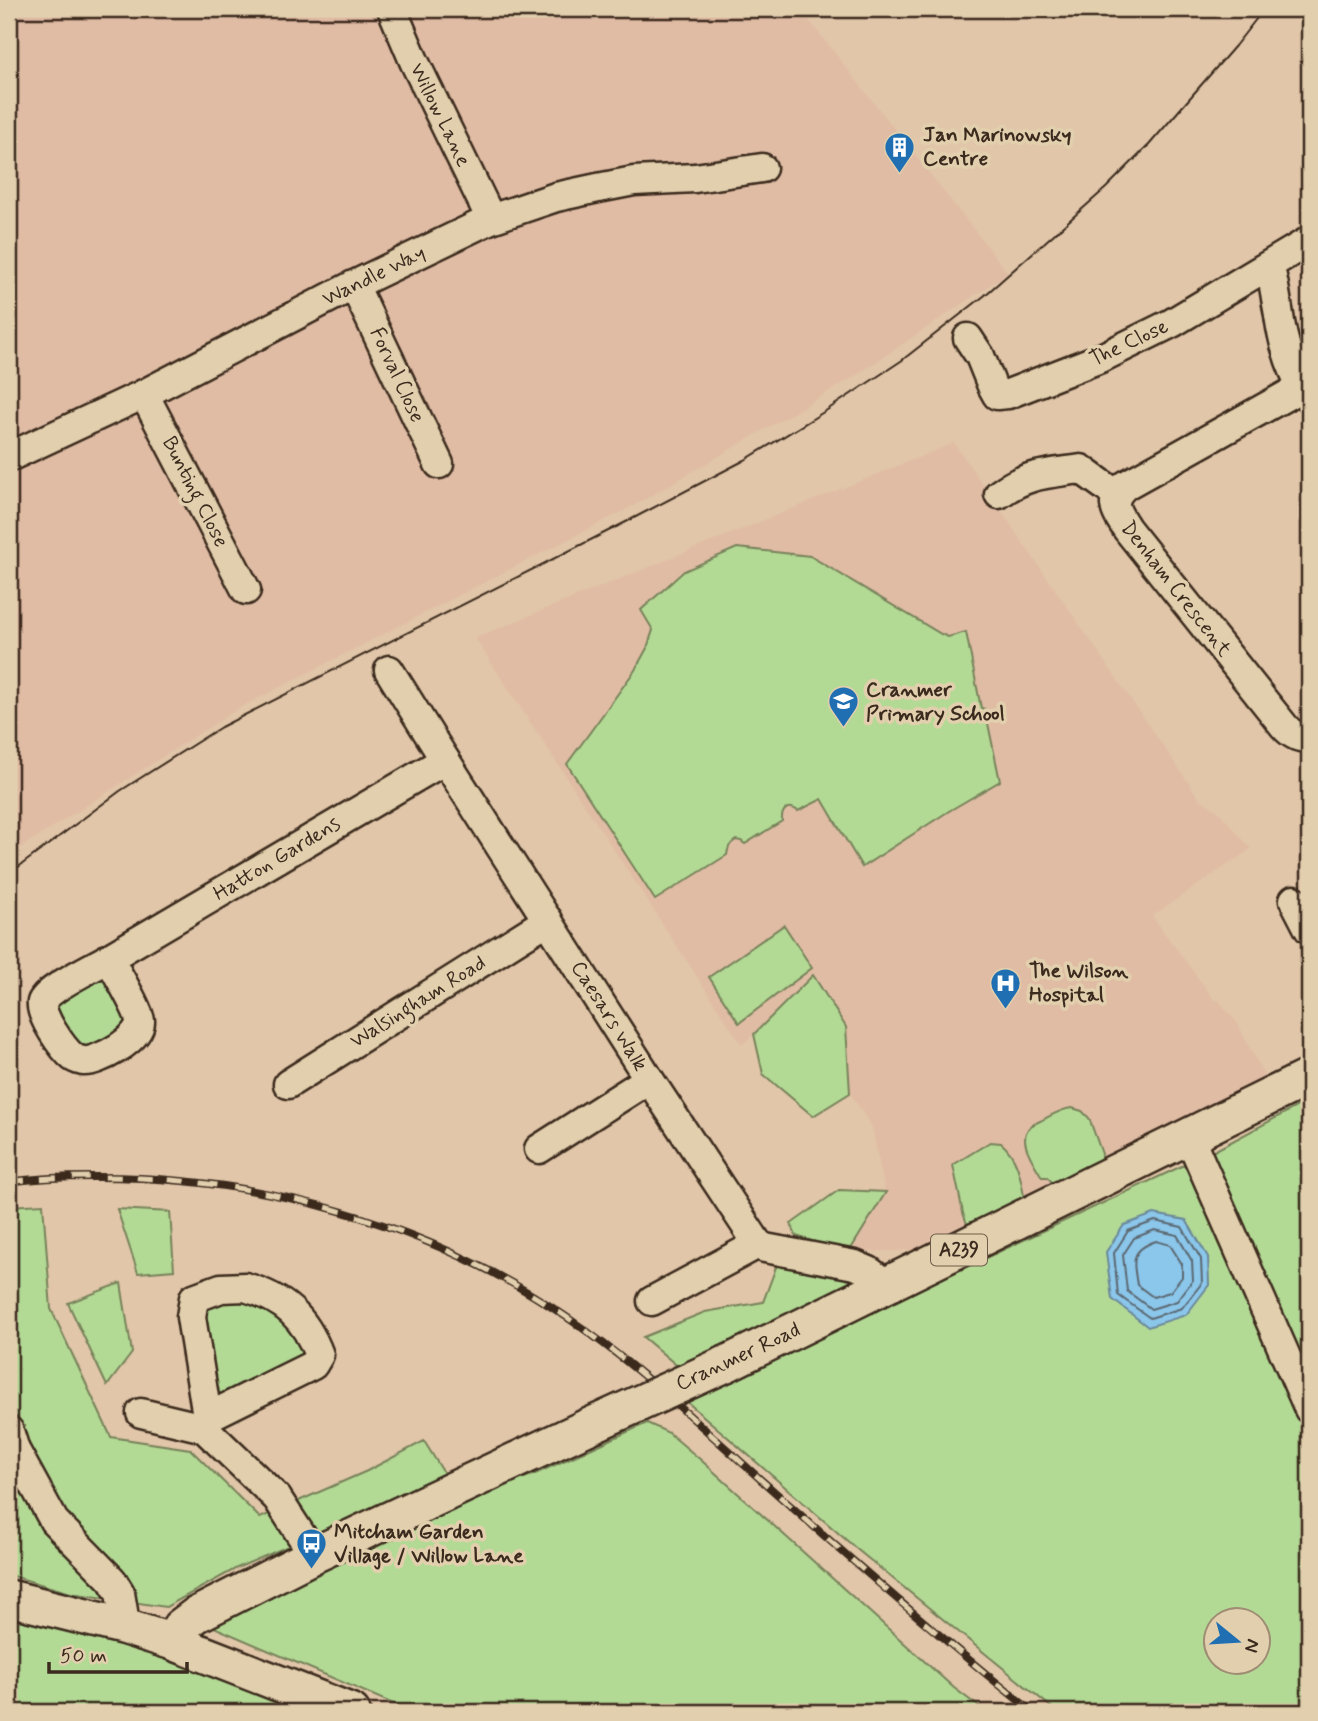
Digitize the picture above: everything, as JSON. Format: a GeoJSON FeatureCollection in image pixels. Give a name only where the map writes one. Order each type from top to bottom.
{"type":"FeatureCollection","features":[{"type":"Feature","properties":{"kind":"main road","name":"Cranmer Road"},"geometry":{"type":"LineString","coordinates":[[173,1642],[180,1627],[196,1615],[314,1555],[728,1363],[1309,1077]]}},
{"type":"Feature","properties":{"kind":"main road"},"geometry":{"type":"LineString","coordinates":[[9,1598],[122,1626],[173,1642],[352,1712]]}},
{"type":"Feature","properties":{"kind":"street","name":"Willow Lane"},"geometry":{"type":"LineString","coordinates":[[391,9],[491,219]]}},
{"type":"Feature","properties":{"kind":"street","name":"Wandle Way"},"geometry":{"type":"LineString","coordinates":[[9,457],[144,394],[354,285],[491,219],[572,192],[634,181],[695,178],[762,168]]}},
{"type":"Feature","properties":{"kind":"street","name":"The Close"},"geometry":{"type":"LineString","coordinates":[[968,338],[980,356],[997,395],[1008,394],[1103,357],[1172,323],[1309,241]]}},
{"type":"Feature","properties":{"kind":"street"},"geometry":{"type":"LineString","coordinates":[[999,494],[1031,476],[1081,468],[1117,495],[1126,485],[1305,392],[1291,362],[1284,338],[1269,266]]}},
{"type":"Feature","properties":{"kind":"street","name":"Forval Close"},"geometry":{"type":"LineString","coordinates":[[354,285],[439,464]]}},
{"type":"Feature","properties":{"kind":"street","name":"Bunting Close"},"geometry":{"type":"LineString","coordinates":[[144,394],[246,590]]}},
{"type":"Feature","properties":{"kind":"street","name":"Denham Crescent"},"geometry":{"type":"LineString","coordinates":[[1117,495],[1117,512],[1127,528],[1275,716],[1294,736],[1309,737]]}},
{"type":"Feature","properties":{"kind":"street","name":"Caesars Walk"},"geometry":{"type":"LineString","coordinates":[[389,670],[649,1079],[758,1244]]}},
{"type":"Feature","properties":{"kind":"street","name":"Hatton Gardens"},"geometry":{"type":"LineString","coordinates":[[109,958],[444,760]]}},
{"type":"Feature","properties":{"kind":"street"},"geometry":{"type":"LineString","coordinates":[[1294,900],[1309,929]]}},
{"type":"Feature","properties":{"kind":"street","name":"Walsingham Road"},"geometry":{"type":"LineString","coordinates":[[288,1084],[548,920]]}},
{"type":"Feature","properties":{"kind":"street"},"geometry":{"type":"LineString","coordinates":[[539,1149],[649,1079]]}},
{"type":"Feature","properties":{"kind":"street"},"geometry":{"type":"LineString","coordinates":[[1189,1136],[1309,1409]]}},
{"type":"Feature","properties":{"kind":"street"},"geometry":{"type":"LineString","coordinates":[[652,1301],[758,1244],[765,1248],[855,1265],[869,1271],[887,1285]]}},
{"type":"Feature","properties":{"kind":"street"},"geometry":{"type":"LineString","coordinates":[[141,1413],[207,1420],[313,1364],[319,1355],[313,1339],[296,1314],[280,1301],[245,1287],[221,1288],[194,1298],[191,1317],[207,1420],[277,1498],[314,1555]]}},
{"type":"Feature","properties":{"kind":"street"},"geometry":{"type":"LineString","coordinates":[[9,1430],[20,1459],[54,1521],[112,1580],[120,1593],[122,1626]]}},
{"type":"Feature","properties":{"kind":"shaded area"},"geometry":{"type":"Polygon","coordinates":[[[9,9],[800,9],[1008,273],[849,380],[635,505],[239,708],[9,855],[9,9]]]}},
{"type":"Feature","properties":{"kind":"shaded area","name":"Cranmer Primary School"},"geometry":{"type":"Polygon","coordinates":[[[954,443],[1199,798],[1219,812],[1251,849],[1152,916],[1215,1001],[1218,1000],[1237,1023],[1267,1081],[1051,1188],[917,1250],[849,1252],[885,1192],[872,1127],[850,1093],[846,1027],[813,975],[742,1045],[475,638],[954,443]]]}},
{"type":"Feature","properties":{"kind":"green space"},"geometry":{"type":"Polygon","coordinates":[[[737,548],[810,556],[941,634],[948,637],[966,632],[981,708],[985,709],[1000,781],[862,867],[822,799],[798,811],[789,808],[784,811],[782,821],[745,844],[736,840],[729,846],[727,855],[655,900],[567,764],[635,670],[647,648],[653,630],[641,610],[684,571],[737,548]]]}},
{"type":"Feature","properties":{"kind":"green space"},"geometry":{"type":"Polygon","coordinates":[[[784,925],[812,968],[739,1023],[709,977],[784,925]]]}},
{"type":"Feature","properties":{"kind":"green space"},"geometry":{"type":"Polygon","coordinates":[[[813,975],[846,1027],[850,1093],[813,1116],[763,1074],[754,1034],[813,975]]]}},
{"type":"Feature","properties":{"kind":"green space"},"geometry":{"type":"Polygon","coordinates":[[[98,976],[108,981],[127,1020],[125,1029],[94,1047],[81,1048],[56,1016],[54,1003],[98,976]]]}},
{"type":"Feature","properties":{"kind":"green space"},"geometry":{"type":"Polygon","coordinates":[[[1309,1100],[1309,1712],[1057,1712],[859,1551],[686,1401],[1214,1151],[1309,1100]]]}},
{"type":"Feature","properties":{"kind":"green space"},"geometry":{"type":"Polygon","coordinates":[[[1072,1108],[1082,1111],[1089,1118],[1102,1154],[1099,1163],[1055,1183],[1042,1177],[1028,1152],[1025,1138],[1033,1125],[1072,1108]]]}},
{"type":"Feature","properties":{"kind":"green space"},"geometry":{"type":"Polygon","coordinates":[[[990,1142],[1001,1143],[1011,1154],[1020,1175],[1024,1197],[967,1224],[953,1165],[990,1142]]]}},
{"type":"Feature","properties":{"kind":"green space"},"geometry":{"type":"Polygon","coordinates":[[[839,1190],[886,1192],[849,1252],[796,1236],[791,1224],[839,1190]]]}},
{"type":"Feature","properties":{"kind":"green space"},"geometry":{"type":"Polygon","coordinates":[[[43,1204],[51,1309],[111,1437],[190,1449],[260,1518],[367,1471],[424,1441],[447,1478],[237,1568],[166,1607],[71,1593],[9,1575],[9,1206],[43,1204]]]}},
{"type":"Feature","properties":{"kind":"green space"},"geometry":{"type":"Polygon","coordinates":[[[117,1209],[170,1212],[174,1270],[138,1273],[117,1209]]]}},
{"type":"Feature","properties":{"kind":"green space"},"geometry":{"type":"Polygon","coordinates":[[[778,1262],[834,1275],[874,1280],[681,1369],[643,1337],[705,1312],[763,1302],[778,1262]]]}},
{"type":"Feature","properties":{"kind":"green space"},"geometry":{"type":"Polygon","coordinates":[[[121,1283],[132,1353],[107,1386],[68,1303],[121,1283]]]}},
{"type":"Feature","properties":{"kind":"green space"},"geometry":{"type":"Polygon","coordinates":[[[246,1284],[318,1345],[214,1411],[194,1317],[209,1294],[246,1284]]]}},
{"type":"Feature","properties":{"kind":"green space"},"geometry":{"type":"Polygon","coordinates":[[[647,1423],[669,1433],[702,1461],[954,1688],[986,1712],[412,1712],[216,1628],[208,1620],[460,1501],[535,1474],[647,1423]]]}},
{"type":"Feature","properties":{"kind":"green space"},"geometry":{"type":"Polygon","coordinates":[[[9,1606],[157,1645],[323,1712],[9,1712],[9,1606]]]}},
{"type":"Feature","properties":{"kind":"water"},"geometry":{"type":"Polygon","coordinates":[[[1154,1214],[1186,1220],[1208,1257],[1209,1285],[1186,1315],[1148,1327],[1112,1299],[1106,1252],[1124,1225],[1154,1214]]]}},
{"type":"Feature","properties":{"kind":"tram line"},"geometry":{"type":"LineString","coordinates":[[9,874],[120,791],[221,727],[745,460],[901,361],[984,296],[1106,188],[1149,145],[1264,9]]}},
{"type":"Feature","properties":{"kind":"railway"},"geometry":{"type":"LineString","coordinates":[[9,1182],[93,1177],[217,1185],[279,1196],[339,1211],[398,1230],[456,1254],[512,1283],[565,1316],[641,1373],[894,1597],[1033,1712]]}},
{"type":"Feature","properties":{"kind":"place","name":"Jan Marinowsky Centre"},"geometry":{"type":"Point","coordinates":[900,174]}},
{"type":"Feature","properties":{"kind":"place","name":"Cranmer Primary School"},"geometry":{"type":"Point","coordinates":[843,729]}},
{"type":"Feature","properties":{"kind":"place","name":"The Wilson Hospital"},"geometry":{"type":"Point","coordinates":[1006,1010]}},
{"type":"Feature","properties":{"kind":"place","name":"Mitcham Garden Village / Willow Lane"},"geometry":{"type":"Point","coordinates":[311,1571]}}]}
